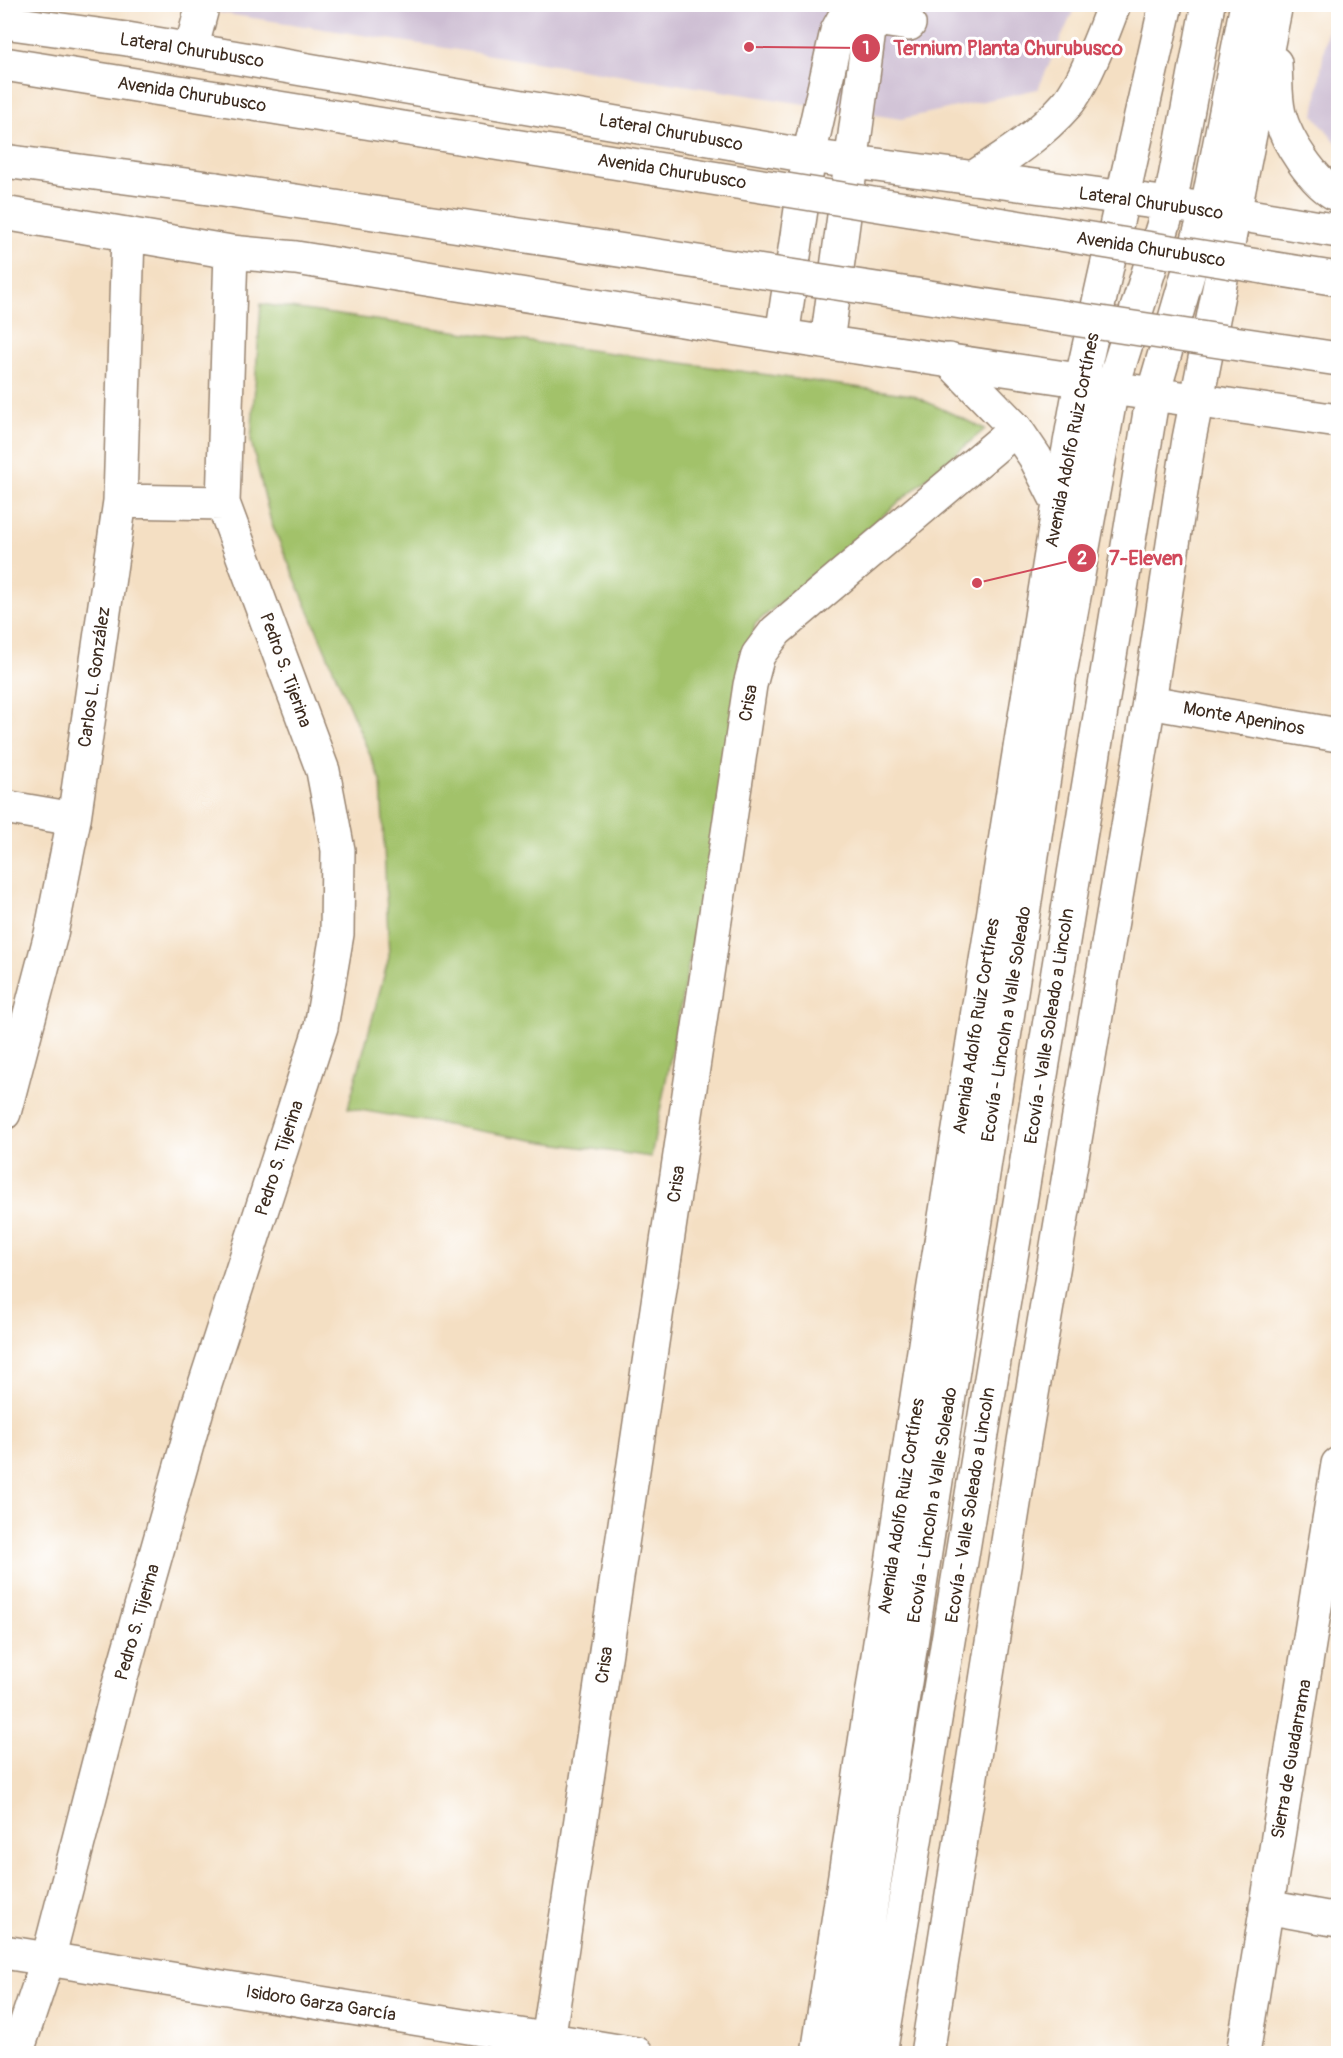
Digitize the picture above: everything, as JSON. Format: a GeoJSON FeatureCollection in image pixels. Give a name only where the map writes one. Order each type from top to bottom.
{"type":"FeatureCollection","features":[{"type":"Feature","properties":{"kind":"main road"},"geometry":{"type":"LineString","coordinates":[[191,50],[202,4]]}},
{"type":"Feature","properties":{"kind":"main road"},"geometry":{"type":"LineString","coordinates":[[973,178],[1024,146],[1068,103],[1104,33],[1114,4]]}},
{"type":"Feature","properties":{"kind":"main road","name":"Avenida Adolfo Ruiz Cortínes"},"geometry":{"type":"LineString","coordinates":[[818,2054],[930,1311],[1059,504],[1097,385],[1122,199],[1166,4]]}},
{"type":"Feature","properties":{"kind":"main road","name":"Ecovía - Lincoln a Valle Soleado"},"geometry":{"type":"LineString","coordinates":[[848,2054],[1059,679],[1097,385],[1170,204],[1208,4]]}},
{"type":"Feature","properties":{"kind":"main road","name":"Ecovía - Valle Soleado a Lincoln"},"geometry":{"type":"LineString","coordinates":[[880,2054],[1153,394],[1219,212],[1247,4]]}},
{"type":"Feature","properties":{"kind":"main road"},"geometry":{"type":"LineString","coordinates":[[782,336],[809,156],[837,31],[843,20],[850,15],[871,16],[909,24]]}},
{"type":"Feature","properties":{"kind":"main road"},"geometry":{"type":"LineString","coordinates":[[927,2054],[1020,1465],[1149,702],[1189,440],[1198,401],[1219,212],[1274,15]]}},
{"type":"Feature","properties":{"kind":"main road"},"geometry":{"type":"LineString","coordinates":[[1274,15],[1279,114],[1295,151],[1329,190],[1338,195]]}},
{"type":"Feature","properties":{"kind":"main road"},"geometry":{"type":"LineString","coordinates":[[827,342],[853,163],[871,16]]}},
{"type":"Feature","properties":{"kind":"main road","name":"Lateral Churubusco"},"geometry":{"type":"LineString","coordinates":[[4,22],[191,50],[853,163],[1170,204],[1338,231]]}},
{"type":"Feature","properties":{"kind":"main road","name":"Avenida Churubusco"},"geometry":{"type":"LineString","coordinates":[[4,64],[1338,279]]}},
{"type":"Feature","properties":{"kind":"main road"},"geometry":{"type":"LineString","coordinates":[[4,161],[216,189],[1338,359]]}},
{"type":"Feature","properties":{"kind":"main road"},"geometry":{"type":"LineString","coordinates":[[4,213],[231,252],[296,258],[782,336],[1338,421]]}},
{"type":"Feature","properties":{"kind":"main road","name":"Carlos L. González"},"geometry":{"type":"LineString","coordinates":[[4,1113],[51,934],[74,819],[120,501],[128,234]]}},
{"type":"Feature","properties":{"kind":"main road","name":"Pedro S. Tijerina"},"geometry":{"type":"LineString","coordinates":[[16,2054],[48,1959],[118,1688],[198,1406],[321,1027],[337,934],[338,850],[323,771],[223,503],[231,252]]}},
{"type":"Feature","properties":{"kind":"main road"},"geometry":{"type":"LineString","coordinates":[[949,360],[1016,429],[1035,457],[1059,504]]}},
{"type":"Feature","properties":{"kind":"main road","name":"Crisa"},"geometry":{"type":"LineString","coordinates":[[547,2047],[746,709],[758,654],[776,631],[1016,429]]}},
{"type":"Feature","properties":{"kind":"main road"},"geometry":{"type":"LineString","coordinates":[[120,501],[223,503]]}},
{"type":"Feature","properties":{"kind":"main road","name":"Monte Apeninos"},"geometry":{"type":"LineString","coordinates":[[1149,702],[1338,735]]}},
{"type":"Feature","properties":{"kind":"main road"},"geometry":{"type":"LineString","coordinates":[[4,807],[74,819]]}},
{"type":"Feature","properties":{"kind":"main road","name":"Sierra de Guadarrama"},"geometry":{"type":"LineString","coordinates":[[1243,2054],[1266,1907],[1326,1627],[1338,1464]]}},
{"type":"Feature","properties":{"kind":"main road"},"geometry":{"type":"LineString","coordinates":[[1266,1907],[1338,1920]]}},
{"type":"Feature","properties":{"kind":"main road","name":"Isidoro Garza García"},"geometry":{"type":"LineString","coordinates":[[4,1952],[547,2047],[637,2054]]}},
{"type":"Feature","properties":{"kind":"main road"},"geometry":{"type":"LineString","coordinates":[[4,2010],[36,1995]]}},
{"type":"Feature","properties":{"kind":"shaded area"},"geometry":{"type":"Polygon","coordinates":[[[169,5],[1076,5],[1038,89],[901,119],[169,5]]]}},
{"type":"Feature","properties":{"kind":"shaded area"},"geometry":{"type":"Polygon","coordinates":[[[1331,5],[1338,5],[1338,145],[1314,115],[1331,5]]]}},
{"type":"Feature","properties":{"kind":"green space"},"geometry":{"type":"Polygon","coordinates":[[[261,304],[912,395],[985,429],[755,624],[651,1157],[544,1142],[348,1108],[389,957],[381,781],[271,522],[251,441],[261,304]]]}},
{"type":"Feature","properties":{"kind":"place","name":"Ternium Planta Churubusco"},"geometry":{"type":"Point","coordinates":[749,47]}},
{"type":"Feature","properties":{"kind":"place","name":"7-Eleven"},"geometry":{"type":"Point","coordinates":[977,583]}}]}
